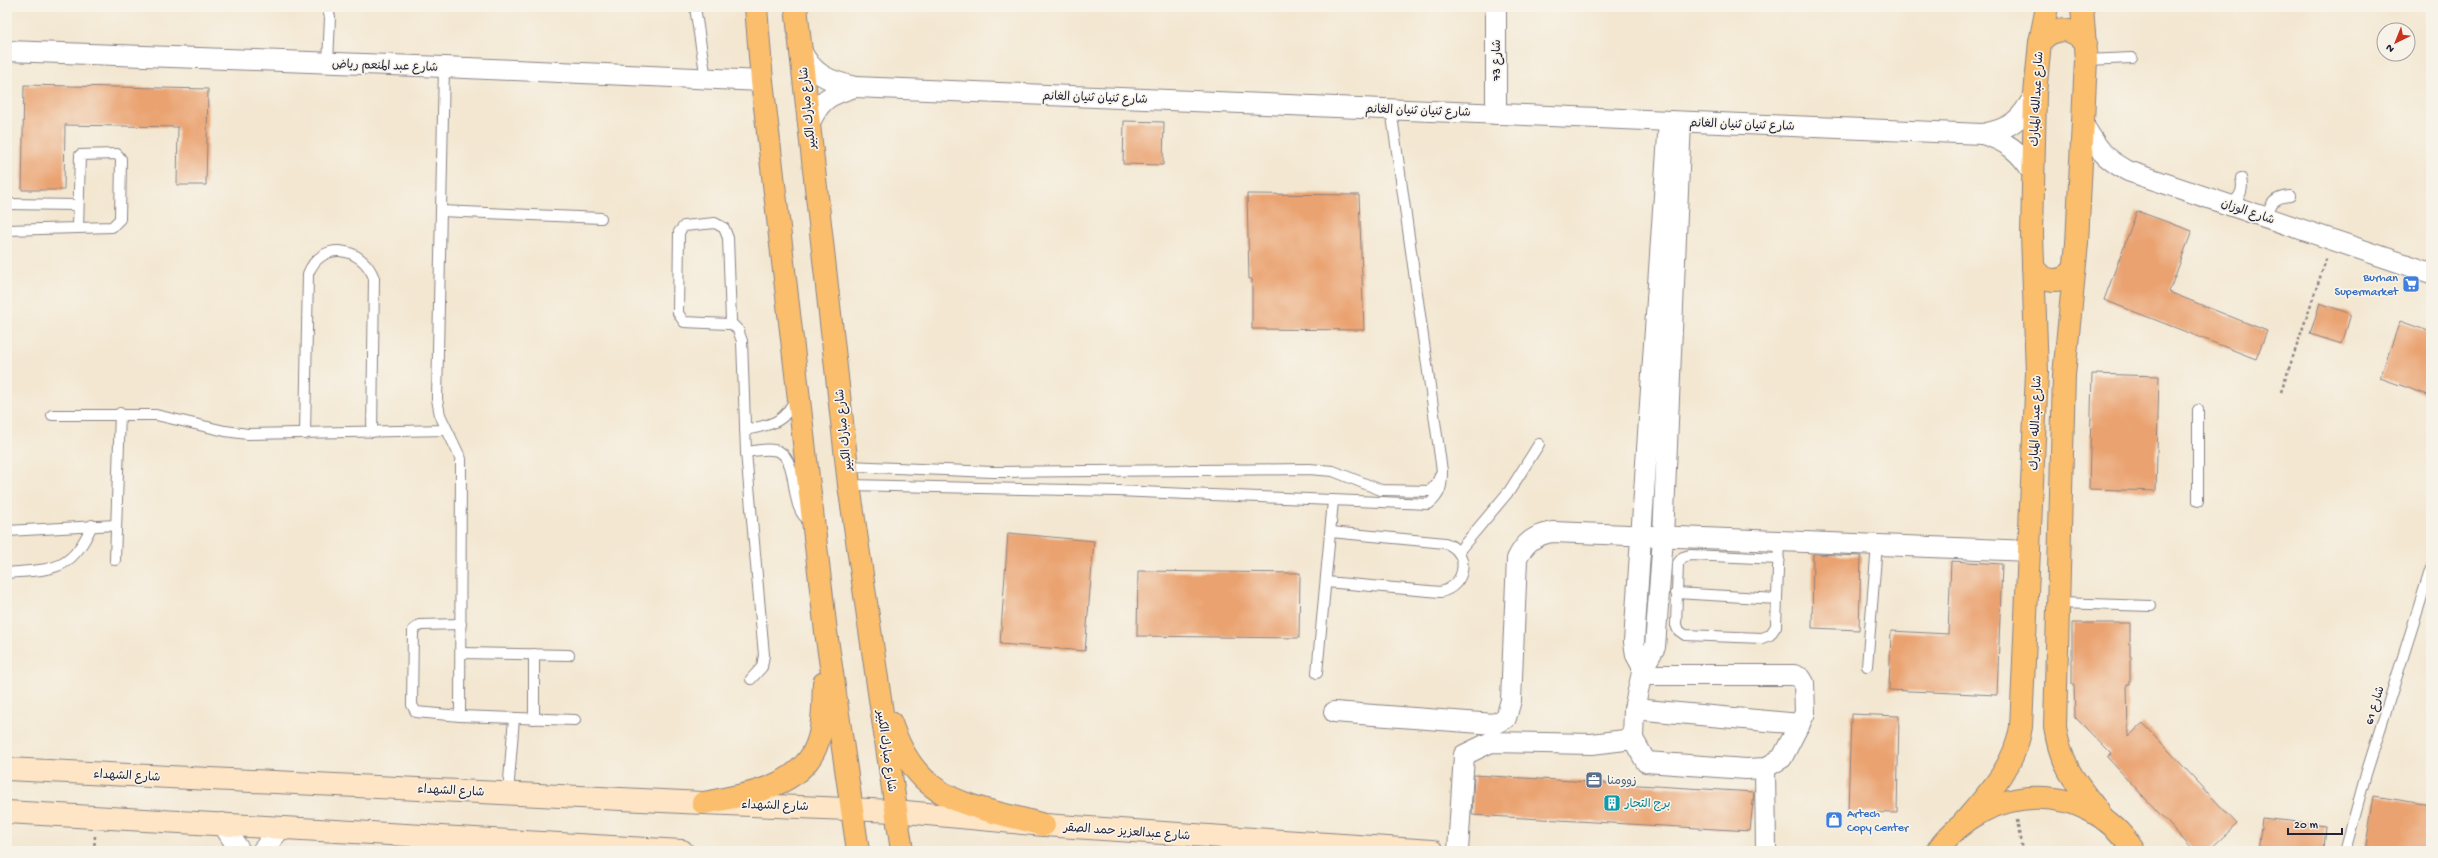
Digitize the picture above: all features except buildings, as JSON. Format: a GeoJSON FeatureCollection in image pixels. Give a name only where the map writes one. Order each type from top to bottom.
{"type":"FeatureCollection","features":[{"type":"Feature","properties":{"kind":"main road"},"geometry":{"type":"LineString","coordinates":[[756,7],[762,81],[826,632],[858,851]]}},
{"type":"Feature","properties":{"kind":"main road","name":"شارع مبارك الكبير"},"geometry":{"type":"LineString","coordinates":[[796,7],[848,475],[895,811],[902,851]]}},
{"type":"Feature","properties":{"kind":"main road","name":"شارع عبدالله المبارك"},"geometry":{"type":"LineString","coordinates":[[1964,822],[2003,775],[2019,742],[2030,551],[2037,372],[2033,267],[2035,94],[2040,42],[2047,7]]}},
{"type":"Feature","properties":{"kind":"main road"},"geometry":{"type":"LineString","coordinates":[[2082,7],[2086,52],[2074,269],[2064,375],[2055,727],[2057,744],[2068,773],[2104,819],[2124,837],[2134,851]]}},
{"type":"Feature","properties":{"kind":"main road"},"geometry":{"type":"LineString","coordinates":[[2040,42],[2052,32],[2067,30],[2081,37],[2086,52]]}},
{"type":"Feature","properties":{"kind":"main road"},"geometry":{"type":"LineString","coordinates":[[2033,267],[2041,276],[2053,280],[2065,278],[2074,269]]}},
{"type":"Feature","properties":{"kind":"main road"},"geometry":{"type":"LineString","coordinates":[[703,803],[738,796],[783,781],[797,773],[810,759],[818,742],[821,730],[826,632]]}},
{"type":"Feature","properties":{"kind":"main road"},"geometry":{"type":"LineString","coordinates":[[877,681],[903,752],[917,773],[929,785],[960,801],[1044,825]]}},
{"type":"Feature","properties":{"kind":"main road","name":"شارع الشهداء"},"geometry":{"type":"LineString","coordinates":[[7,769],[895,811]]}},
{"type":"Feature","properties":{"kind":"main road"},"geometry":{"type":"LineString","coordinates":[[1935,849],[1964,822],[1997,804],[2024,798],[2041,798],[2074,804],[2104,819]]}},
{"type":"Feature","properties":{"kind":"main road","name":"شارع عبدالعزيز حمد الصقر"},"geometry":{"type":"LineString","coordinates":[[895,811],[1044,825],[1432,851]]}},
{"type":"Feature","properties":{"kind":"main road"},"geometry":{"type":"LineString","coordinates":[[7,812],[222,823],[595,848],[682,851]]}},
{"type":"Feature","properties":{"kind":"street","name":"شارع 73"},"geometry":{"type":"LineString","coordinates":[[1496,7],[1496,114]]}},
{"type":"Feature","properties":{"kind":"street"},"geometry":{"type":"LineString","coordinates":[[801,50],[808,64],[819,74],[835,82],[855,87]]}},
{"type":"Feature","properties":{"kind":"street","name":"شارع عبد المنعم رياض"},"geometry":{"type":"LineString","coordinates":[[7,51],[444,67],[762,81]]}},
{"type":"Feature","properties":{"kind":"street"},"geometry":{"type":"LineString","coordinates":[[809,125],[822,101],[836,92],[855,87]]}},
{"type":"Feature","properties":{"kind":"street","name":"شارع ثنيان ثنيان الغانم"},"geometry":{"type":"LineString","coordinates":[[855,87],[1982,134]]}},
{"type":"Feature","properties":{"kind":"street"},"geometry":{"type":"LineString","coordinates":[[1982,134],[1998,132],[2013,124],[2025,112],[2035,94]]}},
{"type":"Feature","properties":{"kind":"street"},"geometry":{"type":"LineString","coordinates":[[1642,672],[1636,655],[1634,642],[1675,121]]}},
{"type":"Feature","properties":{"kind":"street"},"geometry":{"type":"LineString","coordinates":[[1642,672],[1798,676],[1804,683],[1805,713],[1782,758],[1765,768],[1746,769],[1646,762],[1633,739],[1634,709],[1642,672],[1655,647],[1663,537],[1675,121]]}},
{"type":"Feature","properties":{"kind":"street","name":"شارع الوزان"},"geometry":{"type":"LineString","coordinates":[[2083,124],[2095,144],[2109,161],[2128,171],[2431,273]]}},
{"type":"Feature","properties":{"kind":"street"},"geometry":{"type":"LineString","coordinates":[[1982,134],[1998,138],[2012,147],[2024,159],[2033,173]]}},
{"type":"Feature","properties":{"kind":"street"},"geometry":{"type":"LineString","coordinates":[[1334,712],[1494,724],[1506,718],[1511,700],[1515,571],[1517,559],[1522,548],[1536,537],[1553,532],[1663,537],[1779,550],[1878,545],[2030,551]]}},
{"type":"Feature","properties":{"kind":"street"},"geometry":{"type":"LineString","coordinates":[[1634,709],[1800,724]]}},
{"type":"Feature","properties":{"kind":"street"},"geometry":{"type":"LineString","coordinates":[[1458,851],[1464,755],[1491,742],[1592,744],[1633,739]]}},
{"type":"Feature","properties":{"kind":"street"},"geometry":{"type":"LineString","coordinates":[[1765,768],[1766,851]]}},
{"type":"Feature","properties":{"kind":"street"},"geometry":{"type":"LineString","coordinates":[[222,823],[240,851]]}},
{"type":"Feature","properties":{"kind":"street"},"geometry":{"type":"LineString","coordinates":[[262,851],[282,827]]}},
{"type":"Feature","properties":{"kind":"lane"},"geometry":{"type":"LineString","coordinates":[[327,7],[330,17],[328,63]]}},
{"type":"Feature","properties":{"kind":"lane"},"geometry":{"type":"LineString","coordinates":[[695,7],[706,79]]}},
{"type":"Feature","properties":{"kind":"lane"},"geometry":{"type":"LineString","coordinates":[[2086,52],[2132,58]]}},
{"type":"Feature","properties":{"kind":"lane"},"geometry":{"type":"LineString","coordinates":[[444,67],[437,399],[440,415],[461,459],[460,716]]}},
{"type":"Feature","properties":{"kind":"lane"},"geometry":{"type":"LineString","coordinates":[[848,475],[1117,491],[1429,504],[1437,497],[1442,486],[1442,471],[1392,109]]}},
{"type":"Feature","properties":{"kind":"lane"},"geometry":{"type":"LineString","coordinates":[[7,230],[78,228],[112,227],[120,219],[119,156],[80,155],[77,205],[78,228]]}},
{"type":"Feature","properties":{"kind":"lane"},"geometry":{"type":"LineString","coordinates":[[2229,204],[2236,201],[2241,194],[2243,186],[2241,178]]}},
{"type":"Feature","properties":{"kind":"lane"},"geometry":{"type":"LineString","coordinates":[[2268,218],[2268,209],[2273,201],[2281,196],[2290,196]]}},
{"type":"Feature","properties":{"kind":"lane"},"geometry":{"type":"LineString","coordinates":[[7,204],[77,205]]}},
{"type":"Feature","properties":{"kind":"lane"},"geometry":{"type":"LineString","coordinates":[[441,211],[601,218]]}},
{"type":"Feature","properties":{"kind":"lane"},"geometry":{"type":"LineString","coordinates":[[730,322],[731,309],[726,232],[724,228],[715,224],[684,226],[678,232],[678,316],[688,323],[730,322],[738,330],[742,341],[746,452],[764,655],[762,667],[750,679]]}},
{"type":"Feature","properties":{"kind":"lane"},"geometry":{"type":"LineString","coordinates":[[305,434],[308,274],[310,268],[320,257],[341,251],[362,259],[374,278],[372,432]]}},
{"type":"Feature","properties":{"kind":"lane"},"geometry":{"type":"LineString","coordinates":[[745,430],[766,426],[788,413],[795,398],[797,383]]}},
{"type":"Feature","properties":{"kind":"lane"},"geometry":{"type":"LineString","coordinates":[[2198,410],[2198,501]]}},
{"type":"Feature","properties":{"kind":"lane"},"geometry":{"type":"LineString","coordinates":[[52,415],[120,413],[156,415],[225,431],[248,434],[447,430]]}},
{"type":"Feature","properties":{"kind":"lane"},"geometry":{"type":"LineString","coordinates":[[115,560],[120,413]]}},
{"type":"Feature","properties":{"kind":"lane"},"geometry":{"type":"LineString","coordinates":[[1458,552],[1510,490],[1539,444]]}},
{"type":"Feature","properties":{"kind":"lane"},"geometry":{"type":"LineString","coordinates":[[746,452],[768,450],[784,456],[788,464],[801,513],[804,518],[814,522]]}},
{"type":"Feature","properties":{"kind":"lane"},"geometry":{"type":"LineString","coordinates":[[848,475],[1308,469],[1333,471],[1381,490],[1412,492],[1430,491],[1437,483],[1442,471]]}},
{"type":"Feature","properties":{"kind":"lane"},"geometry":{"type":"LineString","coordinates":[[1316,673],[1333,501]]}},
{"type":"Feature","properties":{"kind":"lane"},"geometry":{"type":"LineString","coordinates":[[7,531],[92,525],[116,525]]}},
{"type":"Feature","properties":{"kind":"lane"},"geometry":{"type":"LineString","coordinates":[[7,573],[53,568],[64,564],[74,557],[84,543],[92,525]]}},
{"type":"Feature","properties":{"kind":"lane"},"geometry":{"type":"LineString","coordinates":[[1326,582],[1445,591],[1454,587],[1462,575],[1462,561],[1458,552],[1445,543],[1331,532]]}},
{"type":"Feature","properties":{"kind":"lane"},"geometry":{"type":"LineString","coordinates":[[1867,666],[1878,545]]}},
{"type":"Feature","properties":{"kind":"lane"},"geometry":{"type":"LineString","coordinates":[[1779,550],[1776,626],[1766,637],[1685,635],[1678,630],[1676,625],[1676,593],[1678,563],[1686,555],[1779,550]]}},
{"type":"Feature","properties":{"kind":"lane","name":"شارع 61"},"geometry":{"type":"LineString","coordinates":[[2345,851],[2366,774],[2431,568]]}},
{"type":"Feature","properties":{"kind":"lane"},"geometry":{"type":"LineString","coordinates":[[1676,593],[1777,599]]}},
{"type":"Feature","properties":{"kind":"lane"},"geometry":{"type":"LineString","coordinates":[[2059,603],[2151,606]]}},
{"type":"Feature","properties":{"kind":"lane"},"geometry":{"type":"LineString","coordinates":[[461,624],[416,626],[412,634],[413,708],[421,714],[575,720]]}},
{"type":"Feature","properties":{"kind":"lane"},"geometry":{"type":"LineString","coordinates":[[461,652],[569,655]]}},
{"type":"Feature","properties":{"kind":"lane"},"geometry":{"type":"LineString","coordinates":[[534,654],[534,719]]}},
{"type":"Feature","properties":{"kind":"lane"},"geometry":{"type":"LineString","coordinates":[[508,793],[514,718]]}},
{"type":"Feature","properties":{"kind":"path"},"geometry":{"type":"LineString","coordinates":[[2281,392],[2333,240]]}},
{"type":"Feature","properties":{"kind":"place","name":"Burhan Supermarket"},"geometry":{"type":"Point","coordinates":[2411,284]}},
{"type":"Feature","properties":{"kind":"place","name":"زوومنا"},"geometry":{"type":"Point","coordinates":[1594,780]}},
{"type":"Feature","properties":{"kind":"place","name":"برج التجار"},"geometry":{"type":"Point","coordinates":[1612,803]}},
{"type":"Feature","properties":{"kind":"place","name":"Artech Copy Center"},"geometry":{"type":"Point","coordinates":[1834,820]}}]}
